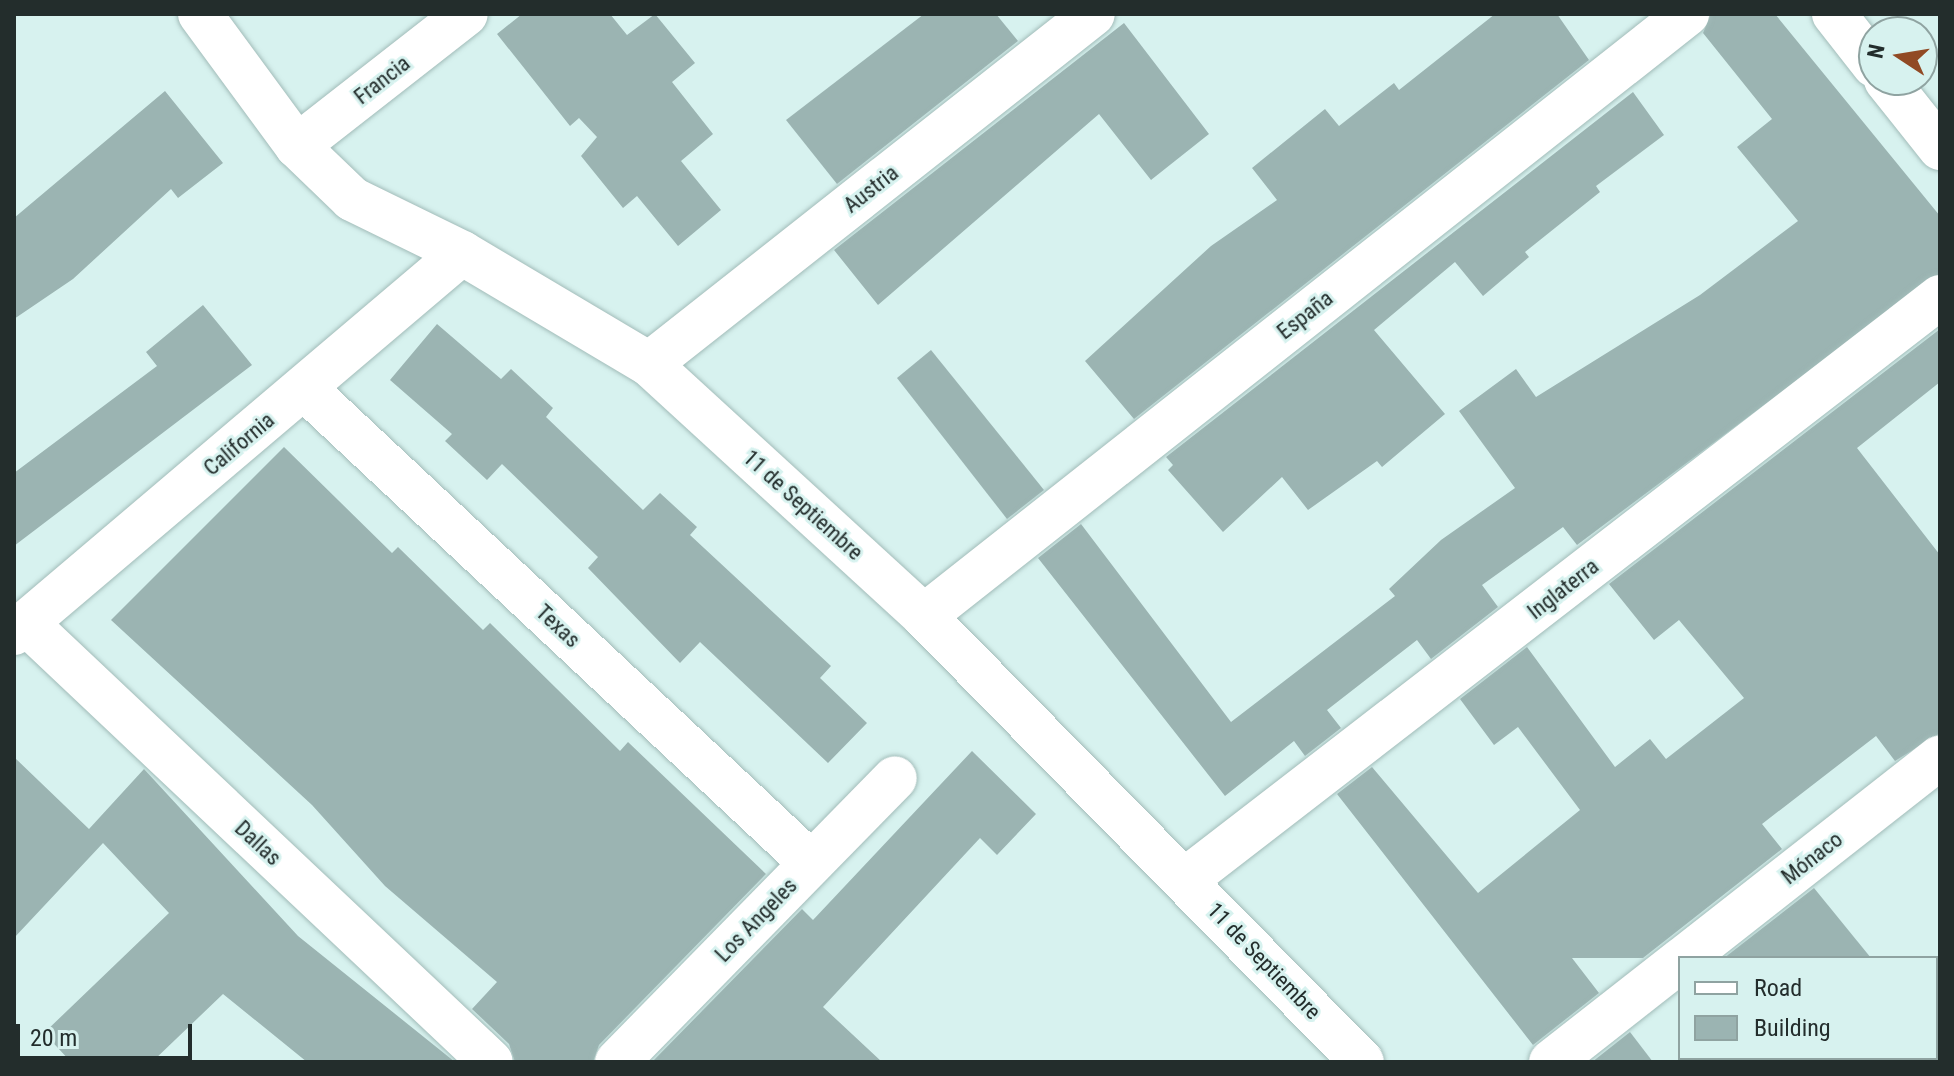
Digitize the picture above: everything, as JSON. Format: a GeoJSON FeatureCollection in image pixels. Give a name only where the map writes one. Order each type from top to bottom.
{"type":"FeatureCollection","features":[{"type":"Feature","properties":{"kind":"street","name":"11 de Septiembre"},"geometry":{"type":"LineString","coordinates":[[200,14],[297,146],[352,199],[462,253],[649,364],[924,616],[1362,1062]]}},
{"type":"Feature","properties":{"kind":"street","name":"Francia"},"geometry":{"type":"LineString","coordinates":[[297,146],[466,14]]}},
{"type":"Feature","properties":{"kind":"street","name":"Austria"},"geometry":{"type":"LineString","coordinates":[[649,364],[1093,14]]}},
{"type":"Feature","properties":{"kind":"street","name":"España"},"geometry":{"type":"LineString","coordinates":[[924,616],[1687,14]]}},
{"type":"Feature","properties":{"kind":"street"},"geometry":{"type":"LineString","coordinates":[[1834,14],[1858,45]]}},
{"type":"Feature","properties":{"kind":"street"},"geometry":{"type":"LineString","coordinates":[[1899,96],[1940,148]]}},
{"type":"Feature","properties":{"kind":"street","name":"California"},"geometry":{"type":"LineString","coordinates":[[20,628],[462,253]]}},
{"type":"Feature","properties":{"kind":"street","name":"Inglaterra"},"geometry":{"type":"LineString","coordinates":[[1185,880],[1940,297]]}},
{"type":"Feature","properties":{"kind":"street","name":"Texas"},"geometry":{"type":"LineString","coordinates":[[305,389],[811,863]]}},
{"type":"Feature","properties":{"kind":"street","name":"Dallas"},"geometry":{"type":"LineString","coordinates":[[20,628],[491,1062]]}},
{"type":"Feature","properties":{"kind":"street","name":"Mónaco"},"geometry":{"type":"LineString","coordinates":[[1686,956],[1940,757]]}},
{"type":"Feature","properties":{"kind":"street","name":"Los Angeles"},"geometry":{"type":"LineString","coordinates":[[617,1062],[895,778]]}},
{"type":"Feature","properties":{"kind":"street","name":"Mónaco"},"geometry":{"type":"LineString","coordinates":[[1551,1062],[1678,962]]}},
{"type":"Feature","properties":{"kind":"building"},"geometry":{"type":"Polygon","coordinates":[[[522,14],[610,14],[627,35],[655,14],[695,63],[672,82],[713,134],[681,161],[721,210],[678,246],[637,196],[623,208],[581,156],[597,137],[579,118],[570,126],[497,34],[522,14]]]}},
{"type":"Feature","properties":{"kind":"building"},"geometry":{"type":"Polygon","coordinates":[[[924,14],[996,14],[1018,41],[837,184],[786,120],[924,14]]]}},
{"type":"Feature","properties":{"kind":"building"},"geometry":{"type":"Polygon","coordinates":[[[1495,14],[1557,14],[1589,60],[1134,419],[1085,361],[1211,246],[1277,200],[1252,168],[1325,109],[1339,126],[1394,83],[1399,90],[1495,14]]]}},
{"type":"Feature","properties":{"kind":"building"},"geometry":{"type":"Polygon","coordinates":[[[1711,14],[1775,14],[1940,216],[1940,273],[1577,545],[1563,527],[1482,585],[1498,607],[1431,659],[1417,640],[1327,710],[1341,728],[1305,756],[1294,741],[1225,796],[1038,558],[1081,524],[1231,722],[1395,596],[1389,589],[1441,540],[1515,488],[1459,411],[1516,369],[1536,397],[1700,295],[1798,221],[1737,147],[1772,119],[1703,33],[1711,14]]]}},
{"type":"Feature","properties":{"kind":"building"},"geometry":{"type":"Polygon","coordinates":[[[1124,23],[1209,134],[1151,180],[1099,114],[878,305],[834,250],[1124,23]]]}},
{"type":"Feature","properties":{"kind":"building"},"geometry":{"type":"Polygon","coordinates":[[[165,91],[223,163],[178,198],[171,189],[73,279],[14,319],[14,218],[165,91]]]}},
{"type":"Feature","properties":{"kind":"building"},"geometry":{"type":"Polygon","coordinates":[[[1633,92],[1664,135],[1596,186],[1600,192],[1525,252],[1529,257],[1483,296],[1455,262],[1374,330],[1445,414],[1382,467],[1377,461],[1308,510],[1282,477],[1223,532],[1168,470],[1173,465],[1166,457],[1633,92]]]}},
{"type":"Feature","properties":{"kind":"building"},"geometry":{"type":"Polygon","coordinates":[[[203,305],[252,365],[14,546],[14,473],[157,366],[146,352],[203,305]]]}},
{"type":"Feature","properties":{"kind":"building"},"geometry":{"type":"Polygon","coordinates":[[[437,324],[501,379],[511,369],[553,408],[546,417],[643,510],[660,493],[697,527],[690,535],[831,666],[820,678],[867,723],[828,763],[700,642],[680,663],[588,568],[598,557],[502,464],[487,480],[445,441],[452,434],[390,380],[437,324]]]}},
{"type":"Feature","properties":{"kind":"building"},"geometry":{"type":"Polygon","coordinates":[[[1940,329],[1940,382],[1857,448],[1940,555],[1940,733],[1895,761],[1876,736],[1762,824],[1782,849],[1643,958],[1572,958],[1599,993],[1533,1045],[1337,794],[1372,767],[1478,893],[1580,810],[1518,727],[1494,745],[1460,699],[1527,647],[1615,767],[1650,739],[1666,759],[1744,698],[1679,620],[1654,640],[1609,584],[1940,329]]]}},
{"type":"Feature","properties":{"kind":"building"},"geometry":{"type":"Polygon","coordinates":[[[931,350],[1044,490],[1007,519],[897,378],[931,350]]]}},
{"type":"Feature","properties":{"kind":"building"},"geometry":{"type":"Polygon","coordinates":[[[284,447],[392,553],[398,547],[483,630],[490,623],[620,751],[628,742],[766,874],[599,1045],[593,1062],[515,1062],[509,1044],[472,1009],[497,982],[385,886],[312,805],[111,620],[284,447]]]}},
{"type":"Feature","properties":{"kind":"building"},"geometry":{"type":"Polygon","coordinates":[[[972,751],[1036,814],[997,855],[980,838],[823,1007],[882,1062],[652,1062],[802,909],[813,920],[972,751]]]}},
{"type":"Feature","properties":{"kind":"building"},"geometry":{"type":"Polygon","coordinates":[[[14,757],[89,829],[144,769],[298,936],[455,1062],[307,1062],[223,994],[152,1062],[71,1062],[44,1033],[169,913],[103,843],[14,938],[14,757]]]}},
{"type":"Feature","properties":{"kind":"building"},"geometry":{"type":"Polygon","coordinates":[[[1814,888],[1869,956],[1727,956],[1814,888]]]}},
{"type":"Feature","properties":{"kind":"building"},"geometry":{"type":"Polygon","coordinates":[[[1630,1032],[1653,1062],[1592,1062],[1630,1032]]]}}]}
